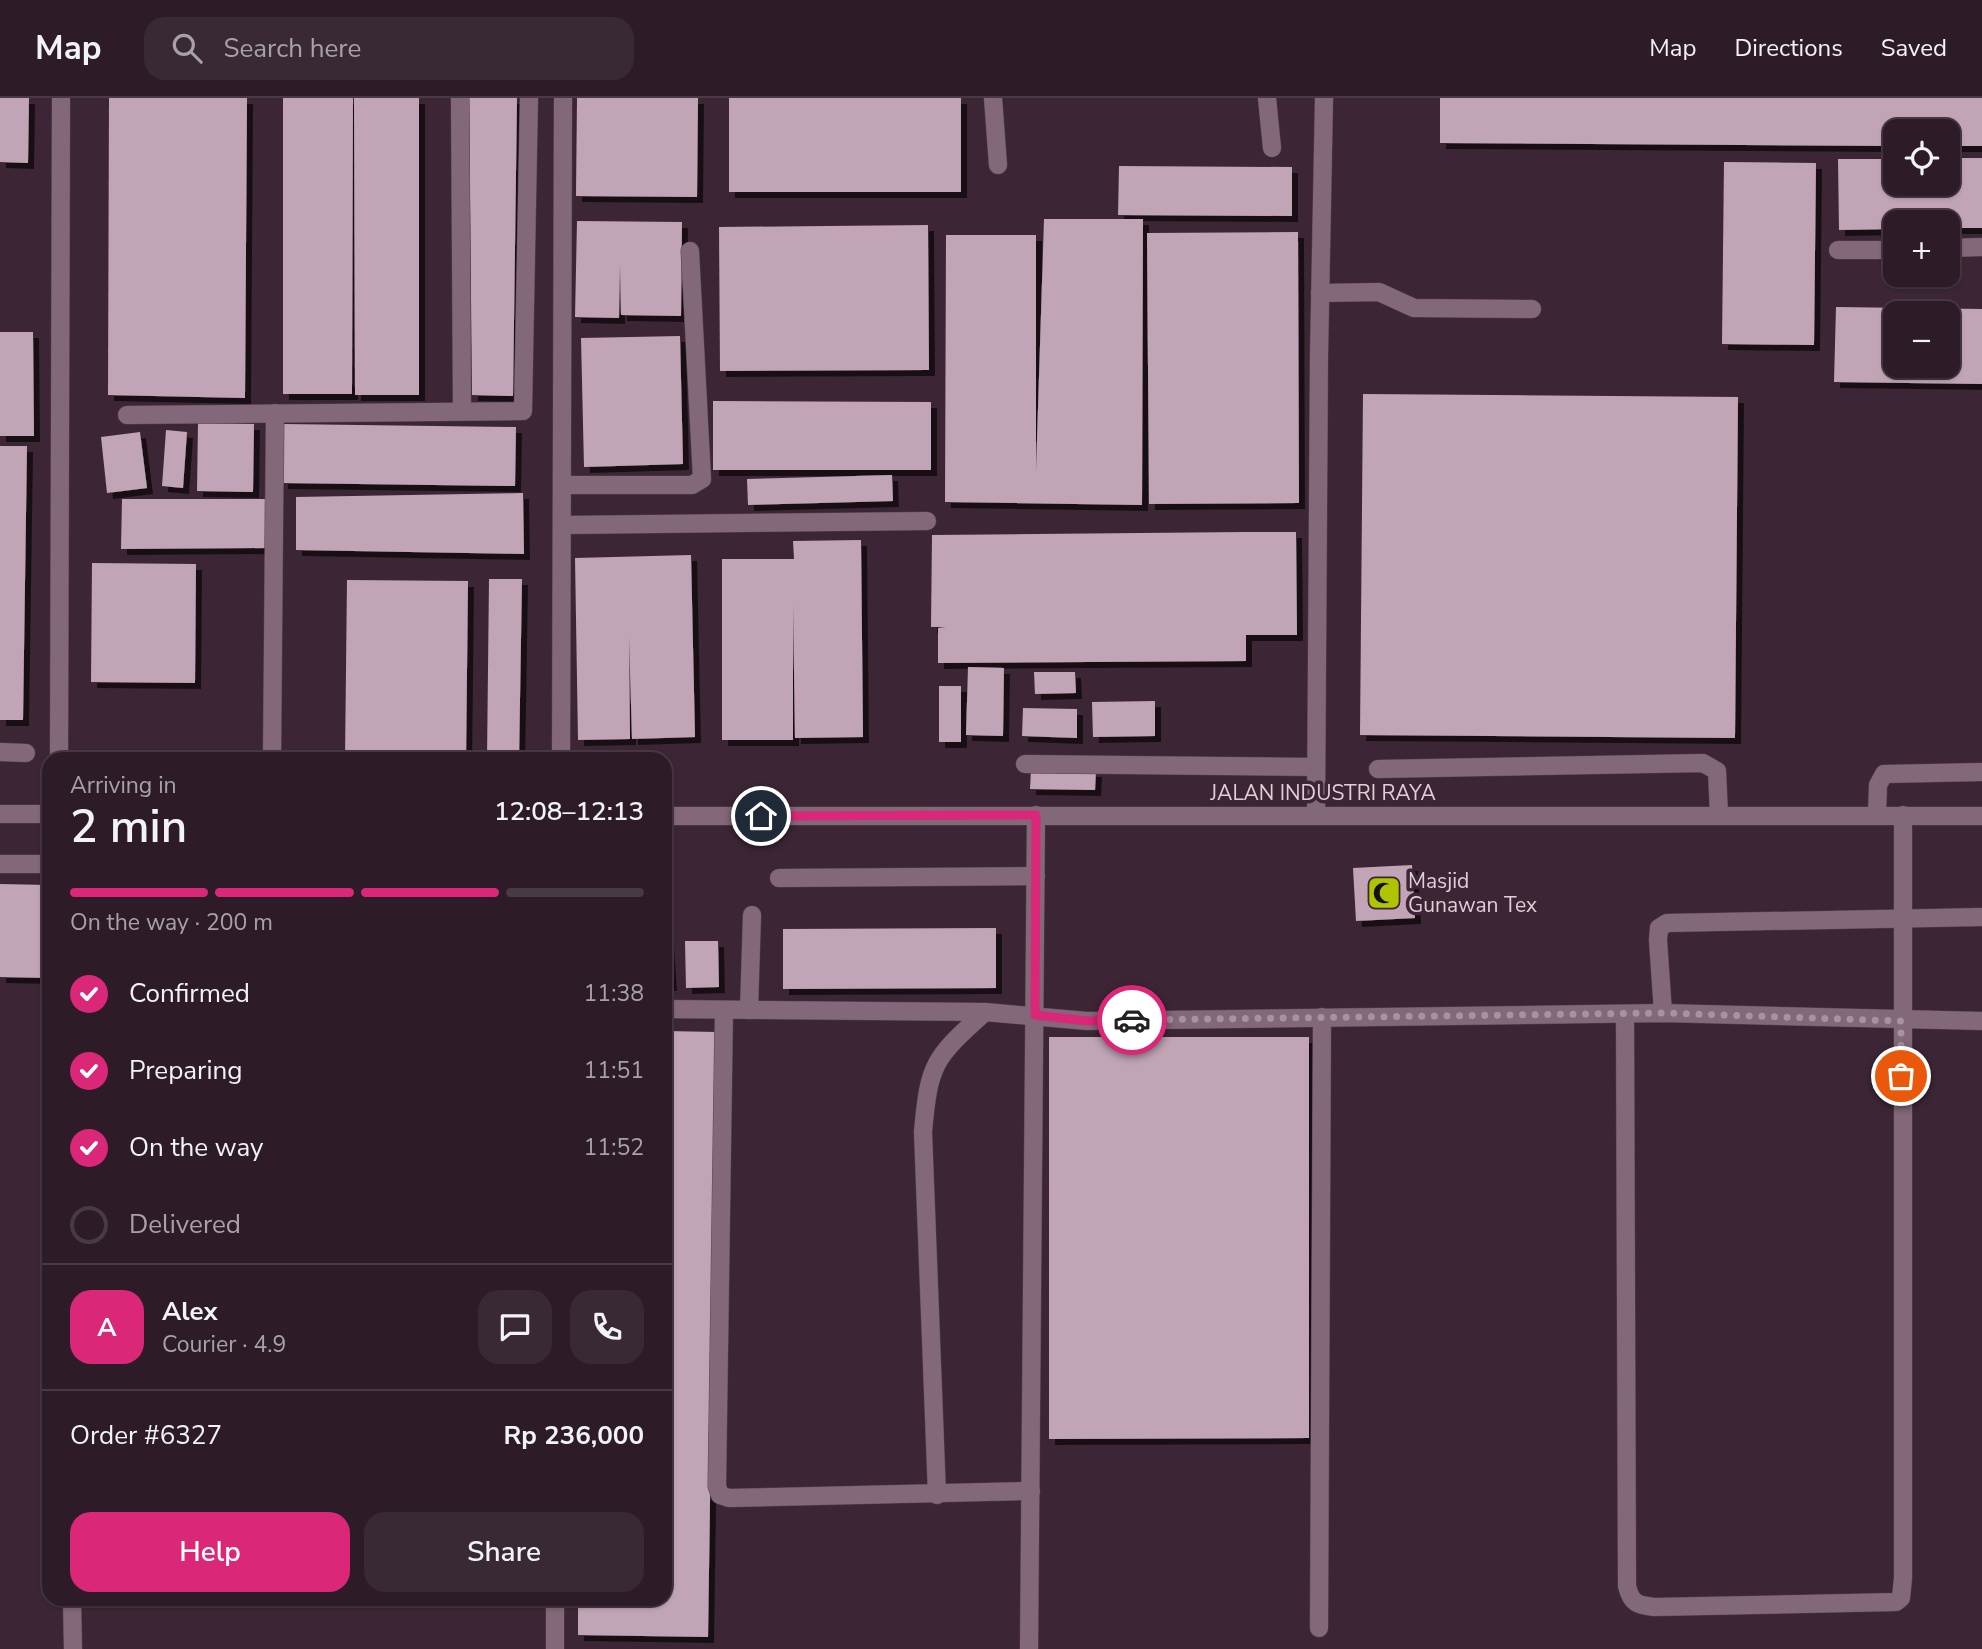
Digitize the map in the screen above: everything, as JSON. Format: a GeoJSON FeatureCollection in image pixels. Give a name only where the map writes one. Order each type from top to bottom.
{"type":"FeatureCollection","features":[{"type":"Feature","properties":{"kind":"street"},"geometry":{"type":"LineString","coordinates":[[59,752],[61,98]]}},
{"type":"Feature","properties":{"kind":"street"},"geometry":{"type":"LineString","coordinates":[[460,98],[462,411]]}},
{"type":"Feature","properties":{"kind":"street"},"geometry":{"type":"LineString","coordinates":[[127,415],[523,411],[529,98]]}},
{"type":"Feature","properties":{"kind":"street"},"geometry":{"type":"LineString","coordinates":[[561,752],[564,524],[563,98]]}},
{"type":"Feature","properties":{"kind":"street"},"geometry":{"type":"LineString","coordinates":[[993,98],[998,165]]}},
{"type":"Feature","properties":{"kind":"street"},"geometry":{"type":"LineString","coordinates":[[1267,98],[1272,148]]}},
{"type":"Feature","properties":{"kind":"street"},"geometry":{"type":"LineString","coordinates":[[1316,816],[1324,98]]}},
{"type":"Feature","properties":{"kind":"street"},"geometry":{"type":"LineString","coordinates":[[1960,248],[1982,247]]}},
{"type":"Feature","properties":{"kind":"street"},"geometry":{"type":"LineString","coordinates":[[1838,250],[1883,250]]}},
{"type":"Feature","properties":{"kind":"street"},"geometry":{"type":"LineString","coordinates":[[564,485],[692,485],[702,479],[690,251]]}},
{"type":"Feature","properties":{"kind":"street"},"geometry":{"type":"LineString","coordinates":[[1320,293],[1378,292],[1414,308],[1532,309]]}},
{"type":"Feature","properties":{"kind":"street"},"geometry":{"type":"LineString","coordinates":[[272,752],[275,413]]}},
{"type":"Feature","properties":{"kind":"street"},"geometry":{"type":"LineString","coordinates":[[564,524],[927,521]]}},
{"type":"Feature","properties":{"kind":"street"},"geometry":{"type":"LineString","coordinates":[[0,752],[26,752]]}},
{"type":"Feature","properties":{"kind":"street"},"geometry":{"type":"LineString","coordinates":[[1378,769],[1703,763],[1717,771],[1719,815]]}},
{"type":"Feature","properties":{"kind":"street"},"geometry":{"type":"LineString","coordinates":[[1026,764],[1316,767]]}},
{"type":"Feature","properties":{"kind":"street"},"geometry":{"type":"LineString","coordinates":[[1877,815],[1878,785],[1884,774],[1982,772]]}},
{"type":"Feature","properties":{"kind":"street"},"geometry":{"type":"LineString","coordinates":[[0,814],[42,814]]}},
{"type":"Feature","properties":{"kind":"street"},"geometry":{"type":"LineString","coordinates":[[1030,1649],[1036,815]]}},
{"type":"Feature","properties":{"kind":"street"},"geometry":{"type":"LineString","coordinates":[[1625,1014],[1627,1586],[1630,1598],[1638,1605],[1654,1607],[1889,1605],[1900,1598],[1903,1588],[1903,815]]}},
{"type":"Feature","properties":{"kind":"street","name":"JALAN INDUSTRI RAYA"},"geometry":{"type":"LineString","coordinates":[[672,816],[1982,816]]}},
{"type":"Feature","properties":{"kind":"street"},"geometry":{"type":"LineString","coordinates":[[0,864],[42,864]]}},
{"type":"Feature","properties":{"kind":"street"},"geometry":{"type":"LineString","coordinates":[[779,878],[1036,876]]}},
{"type":"Feature","properties":{"kind":"street"},"geometry":{"type":"LineString","coordinates":[[749,1010],[752,915]]}},
{"type":"Feature","properties":{"kind":"street"},"geometry":{"type":"LineString","coordinates":[[1663,1013],[1658,940],[1659,929],[1667,923],[1903,921],[1982,917]]}},
{"type":"Feature","properties":{"kind":"street"},"geometry":{"type":"LineString","coordinates":[[672,1009],[985,1012],[1087,1021],[1663,1013],[1982,1021]]}},
{"type":"Feature","properties":{"kind":"street"},"geometry":{"type":"LineString","coordinates":[[723,1010],[717,1486],[720,1495],[729,1498],[1031,1491]]}},
{"type":"Feature","properties":{"kind":"street"},"geometry":{"type":"LineString","coordinates":[[937,1495],[923,1132],[927,1083],[938,1058],[985,1012]]}},
{"type":"Feature","properties":{"kind":"street"},"geometry":{"type":"LineString","coordinates":[[1319,1628],[1322,1017]]}},
{"type":"Feature","properties":{"kind":"street"},"geometry":{"type":"LineString","coordinates":[[72,1606],[73,1649]]}},
{"type":"Feature","properties":{"kind":"street"},"geometry":{"type":"LineString","coordinates":[[555,1606],[555,1649]]}},
{"type":"Feature","properties":{"kind":"building"},"geometry":{"type":"Polygon","coordinates":[[[0,98],[29,98],[28,163],[0,162],[0,98]]]}},
{"type":"Feature","properties":{"kind":"building"},"geometry":{"type":"Polygon","coordinates":[[[109,98],[247,98],[245,398],[108,395],[109,98]]]}},
{"type":"Feature","properties":{"kind":"building"},"geometry":{"type":"Polygon","coordinates":[[[283,98],[353,98],[352,394],[283,394],[283,98]]]}},
{"type":"Feature","properties":{"kind":"building"},"geometry":{"type":"Polygon","coordinates":[[[354,98],[419,98],[419,395],[355,395],[354,98]]]}},
{"type":"Feature","properties":{"kind":"building"},"geometry":{"type":"Polygon","coordinates":[[[469,98],[517,98],[513,396],[472,395],[469,98]]]}},
{"type":"Feature","properties":{"kind":"building"},"geometry":{"type":"Polygon","coordinates":[[[577,98],[698,98],[697,197],[576,196],[577,98]]]}},
{"type":"Feature","properties":{"kind":"building"},"geometry":{"type":"Polygon","coordinates":[[[729,98],[961,98],[961,192],[729,192],[729,98]]]}},
{"type":"Feature","properties":{"kind":"building"},"geometry":{"type":"Polygon","coordinates":[[[1440,98],[1982,98],[1982,146],[1960,146],[1960,119],[1883,119],[1883,146],[1440,143],[1440,98]]]}},
{"type":"Feature","properties":{"kind":"building"},"geometry":{"type":"Polygon","coordinates":[[[1960,158],[1982,158],[1982,228],[1960,228],[1960,210],[1883,210],[1883,229],[1839,230],[1838,159],[1883,159],[1883,196],[1960,196],[1960,158]]]}},
{"type":"Feature","properties":{"kind":"building"},"geometry":{"type":"Polygon","coordinates":[[[1724,162],[1816,163],[1814,345],[1722,344],[1724,162]]]}},
{"type":"Feature","properties":{"kind":"building"},"geometry":{"type":"Polygon","coordinates":[[[1119,166],[1292,167],[1292,216],[1118,215],[1119,166]]]}},
{"type":"Feature","properties":{"kind":"building"},"geometry":{"type":"Polygon","coordinates":[[[1044,219],[1143,219],[1142,505],[945,502],[946,235],[1036,235],[1036,472],[1044,219]]]}},
{"type":"Feature","properties":{"kind":"building"},"geometry":{"type":"Polygon","coordinates":[[[577,221],[682,222],[681,316],[621,315],[620,265],[619,318],[575,317],[577,221]]]}},
{"type":"Feature","properties":{"kind":"building"},"geometry":{"type":"Polygon","coordinates":[[[928,225],[929,370],[720,371],[719,227],[928,225]]]}},
{"type":"Feature","properties":{"kind":"building"},"geometry":{"type":"Polygon","coordinates":[[[1298,232],[1299,503],[1149,504],[1147,233],[1298,232]]]}},
{"type":"Feature","properties":{"kind":"building"},"geometry":{"type":"Polygon","coordinates":[[[1836,307],[1883,308],[1883,378],[1960,378],[1960,309],[1982,309],[1982,384],[1834,382],[1836,307]]]}},
{"type":"Feature","properties":{"kind":"building"},"geometry":{"type":"Polygon","coordinates":[[[0,332],[33,332],[34,436],[0,436],[0,332]]]}},
{"type":"Feature","properties":{"kind":"building"},"geometry":{"type":"Polygon","coordinates":[[[680,336],[683,464],[584,467],[581,338],[680,336]]]}},
{"type":"Feature","properties":{"kind":"building"},"geometry":{"type":"Polygon","coordinates":[[[1363,394],[1738,397],[1735,738],[1360,735],[1363,394]]]}},
{"type":"Feature","properties":{"kind":"building"},"geometry":{"type":"Polygon","coordinates":[[[713,401],[931,402],[931,470],[713,470],[713,401]]]}},
{"type":"Feature","properties":{"kind":"building"},"geometry":{"type":"Polygon","coordinates":[[[198,423],[254,424],[253,492],[197,491],[198,423]]]}},
{"type":"Feature","properties":{"kind":"building"},"geometry":{"type":"Polygon","coordinates":[[[283,424],[516,427],[515,486],[282,483],[283,424]]]}},
{"type":"Feature","properties":{"kind":"building"},"geometry":{"type":"Polygon","coordinates":[[[166,430],[187,432],[183,488],[162,486],[166,430]]]}},
{"type":"Feature","properties":{"kind":"building"},"geometry":{"type":"Polygon","coordinates":[[[140,432],[147,488],[107,493],[101,437],[140,432]]]}},
{"type":"Feature","properties":{"kind":"building"},"geometry":{"type":"Polygon","coordinates":[[[0,446],[27,446],[23,720],[0,720],[0,446]]]}},
{"type":"Feature","properties":{"kind":"building"},"geometry":{"type":"Polygon","coordinates":[[[892,475],[893,501],[748,505],[747,479],[892,475]]]}},
{"type":"Feature","properties":{"kind":"building"},"geometry":{"type":"Polygon","coordinates":[[[523,493],[524,554],[296,550],[296,497],[523,493]]]}},
{"type":"Feature","properties":{"kind":"building"},"geometry":{"type":"Polygon","coordinates":[[[122,499],[265,499],[266,548],[121,549],[122,499]]]}},
{"type":"Feature","properties":{"kind":"building"},"geometry":{"type":"Polygon","coordinates":[[[1296,532],[1297,635],[1246,635],[1246,661],[938,663],[938,628],[946,627],[931,627],[932,535],[1296,532]]]}},
{"type":"Feature","properties":{"kind":"building"},"geometry":{"type":"Polygon","coordinates":[[[861,540],[863,737],[795,738],[793,604],[793,740],[722,740],[722,559],[794,559],[793,541],[861,540]]]}},
{"type":"Feature","properties":{"kind":"building"},"geometry":{"type":"Polygon","coordinates":[[[691,555],[695,737],[632,739],[629,636],[630,739],[578,740],[575,558],[691,555]]]}},
{"type":"Feature","properties":{"kind":"building"},"geometry":{"type":"Polygon","coordinates":[[[92,563],[196,564],[195,683],[91,682],[92,563]]]}},
{"type":"Feature","properties":{"kind":"building"},"geometry":{"type":"Polygon","coordinates":[[[489,579],[522,579],[519,752],[487,752],[489,579]]]}},
{"type":"Feature","properties":{"kind":"building"},"geometry":{"type":"Polygon","coordinates":[[[347,580],[468,581],[466,752],[345,752],[347,580]]]}},
{"type":"Feature","properties":{"kind":"building"},"geometry":{"type":"Polygon","coordinates":[[[968,667],[1004,668],[1003,736],[966,735],[968,667]]]}},
{"type":"Feature","properties":{"kind":"building"},"geometry":{"type":"Polygon","coordinates":[[[1034,672],[1075,672],[1076,693],[1035,694],[1034,672]]]}},
{"type":"Feature","properties":{"kind":"building"},"geometry":{"type":"Polygon","coordinates":[[[939,686],[961,686],[961,742],[939,742],[939,686]]]}},
{"type":"Feature","properties":{"kind":"building"},"geometry":{"type":"Polygon","coordinates":[[[1155,701],[1155,736],[1093,737],[1092,702],[1155,701]]]}},
{"type":"Feature","properties":{"kind":"building"},"geometry":{"type":"Polygon","coordinates":[[[1023,708],[1077,709],[1077,738],[1022,736],[1023,708]]]}},
{"type":"Feature","properties":{"kind":"building"},"geometry":{"type":"Polygon","coordinates":[[[1031,769],[1096,771],[1095,790],[1030,789],[1031,769]]]}},
{"type":"Feature","properties":{"kind":"building","name":"Masjid Gunawan Tex"},"geometry":{"type":"Polygon","coordinates":[[[1412,865],[1415,918],[1356,921],[1353,868],[1412,865]]]}},
{"type":"Feature","properties":{"kind":"building"},"geometry":{"type":"Polygon","coordinates":[[[0,884],[42,885],[42,978],[0,977],[0,884]]]}},
{"type":"Feature","properties":{"kind":"building"},"geometry":{"type":"Polygon","coordinates":[[[996,928],[996,988],[783,989],[783,929],[996,928]]]}},
{"type":"Feature","properties":{"kind":"building"},"geometry":{"type":"Polygon","coordinates":[[[685,941],[718,941],[719,987],[686,988],[685,941]]]}},
{"type":"Feature","properties":{"kind":"building"},"geometry":{"type":"Polygon","coordinates":[[[672,1031],[717,1032],[708,1637],[578,1635],[578,1606],[672,1606],[672,1031]]]}},
{"type":"Feature","properties":{"kind":"building"},"geometry":{"type":"Polygon","coordinates":[[[1049,1037],[1309,1037],[1309,1438],[1049,1439],[1049,1037]]]}},
{"type":"Feature","properties":{"kind":"way so far"},"geometry":{"type":"LineString","coordinates":[[1132,1020],[1663,1013],[1901,1021],[1901,1076]]}},
{"type":"Feature","properties":{"kind":"place","name":"Masjid Gunawan Tex"},"geometry":{"type":"Point","coordinates":[1384,893]}},
{"type":"Feature","properties":{"kind":"route"},"geometry":{"type":"LineString","coordinates":[[761,816],[1036,815],[1035,1015],[1087,1021],[1132,1020]]}}]}
